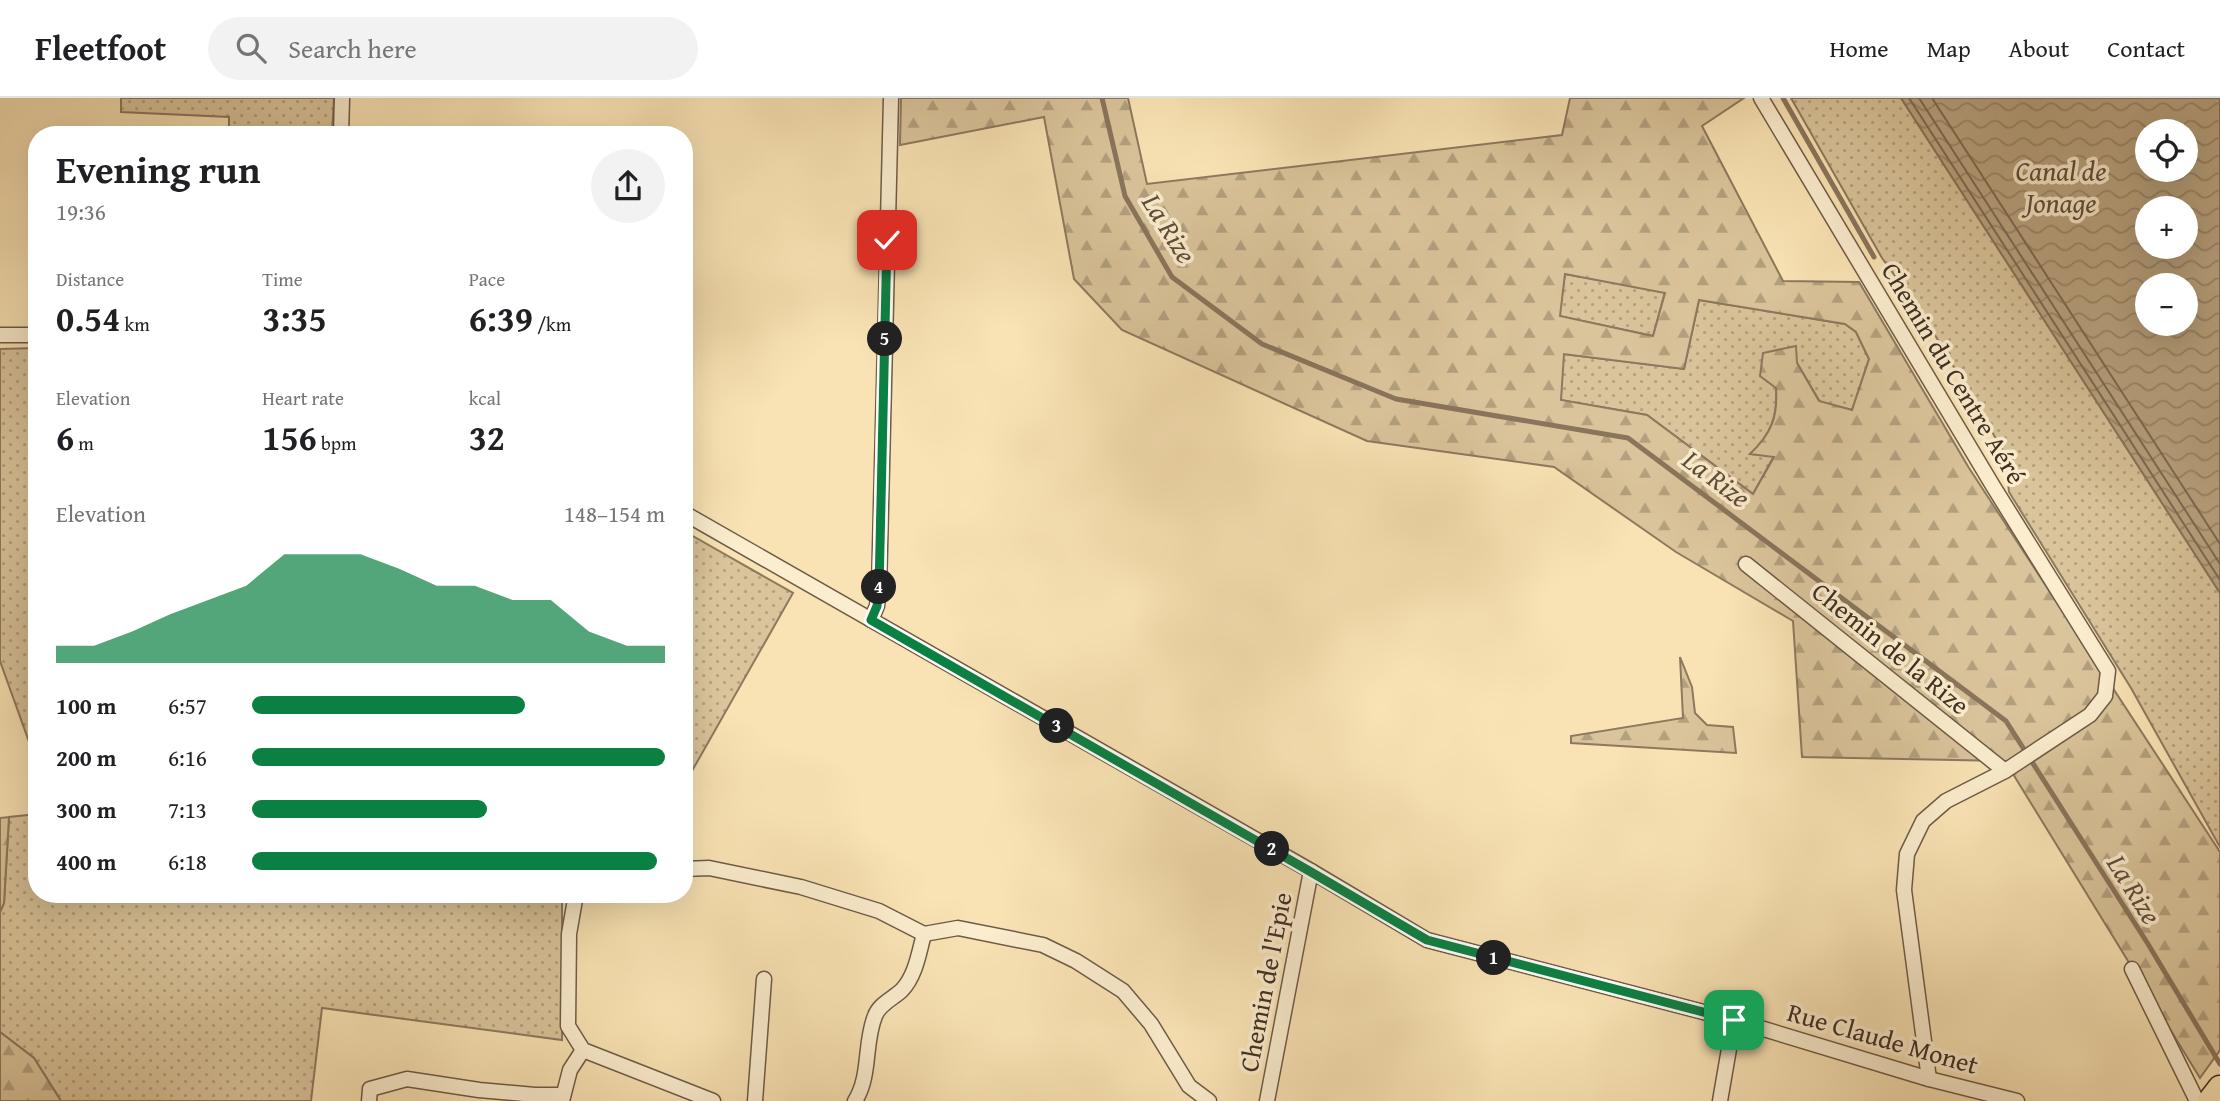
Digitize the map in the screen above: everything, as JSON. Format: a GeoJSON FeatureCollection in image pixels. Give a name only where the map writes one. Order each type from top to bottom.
{"type":"FeatureCollection","features":[{"type":"Feature","properties":{"kind":"highway"},"geometry":{"type":"LineString","coordinates":[[2210,1101],[2220,1088]]}},
{"type":"Feature","properties":{"kind":"street"},"geometry":{"type":"LineString","coordinates":[[341,126],[342,98]]}},
{"type":"Feature","properties":{"kind":"street"},"geometry":{"type":"LineString","coordinates":[[871,620],[877,606],[879,589],[891,98]]}},
{"type":"Feature","properties":{"kind":"street","name":"Chemin du Centre Aéré"},"geometry":{"type":"LineString","coordinates":[[1760,98],[1993,486],[2108,671],[2105,696],[2090,715],[2009,768]]}},
{"type":"Feature","properties":{"kind":"street"},"geometry":{"type":"LineString","coordinates":[[0,335],[28,335]]}},
{"type":"Feature","properties":{"kind":"street","name":"Rue Claude Monet"},"geometry":{"type":"LineString","coordinates":[[693,518],[1427,940],[1734,1020],[1929,1079],[2017,1101]]}},
{"type":"Feature","properties":{"kind":"street","name":"Chemin de la Rize"},"geometry":{"type":"LineString","coordinates":[[1746,564],[2009,768]]}},
{"type":"Feature","properties":{"kind":"street"},"geometry":{"type":"LineString","coordinates":[[1929,1079],[1904,890],[1907,854],[1923,821],[1946,801],[2009,768]]}},
{"type":"Feature","properties":{"kind":"street"},"geometry":{"type":"LineString","coordinates":[[693,869],[709,868],[801,887],[879,911],[924,934],[958,928],[1042,945],[1076,961],[1123,990],[1151,1024],[1189,1086],[1209,1101]]}},
{"type":"Feature","properties":{"kind":"street","name":"Chemin de l'Epie"},"geometry":{"type":"LineString","coordinates":[[1267,1101],[1311,872]]}},
{"type":"Feature","properties":{"kind":"street"},"geometry":{"type":"LineString","coordinates":[[574,903],[569,934],[568,1026],[583,1050],[713,1101]]}},
{"type":"Feature","properties":{"kind":"street"},"geometry":{"type":"LineString","coordinates":[[855,1101],[866,1066],[869,1035],[876,1012],[904,988],[916,967],[924,934]]}},
{"type":"Feature","properties":{"kind":"street"},"geometry":{"type":"LineString","coordinates":[[2132,969],[2197,1101]]}},
{"type":"Feature","properties":{"kind":"street"},"geometry":{"type":"LineString","coordinates":[[755,1101],[764,978]]}},
{"type":"Feature","properties":{"kind":"street"},"geometry":{"type":"LineString","coordinates":[[1720,1101],[1734,1020]]}},
{"type":"Feature","properties":{"kind":"street"},"geometry":{"type":"LineString","coordinates":[[369,1101],[370,1089],[407,1079],[562,1098],[570,1070],[583,1050]]}},
{"type":"Feature","properties":{"kind":"green space"},"geometry":{"type":"Polygon","coordinates":[[[121,98],[334,98],[332,126],[229,126],[229,117],[121,112],[121,98]]]}},
{"type":"Feature","properties":{"kind":"green space"},"geometry":{"type":"Polygon","coordinates":[[[901,98],[1128,98],[1147,184],[1562,135],[1570,98],[1744,98],[1702,126],[1783,281],[1859,282],[1969,468],[2220,852],[2220,1050],[2200,1078],[2005,761],[1802,757],[1793,621],[1676,552],[1554,467],[1367,441],[1122,330],[1074,279],[1044,117],[900,145],[901,98]],[[1565,274],[1560,316],[1653,336],[1665,293],[1565,274]],[[1699,300],[1684,369],[1564,354],[1561,400],[1647,415],[1753,494],[1774,457],[1750,454],[1772,425],[1776,408],[1776,388],[1760,376],[1763,353],[1796,346],[1797,363],[1819,401],[1852,410],[1869,359],[1856,332],[1845,324],[1699,300]]]}},
{"type":"Feature","properties":{"kind":"green space"},"geometry":{"type":"Polygon","coordinates":[[[1791,98],[1901,98],[2220,593],[2220,847],[2131,688],[2009,492],[2005,454],[1922,313],[1882,258],[1791,98]]]}},
{"type":"Feature","properties":{"kind":"green space"},"geometry":{"type":"Polygon","coordinates":[[[1565,274],[1665,292],[1653,336],[1559,316],[1565,274]]]}},
{"type":"Feature","properties":{"kind":"green space"},"geometry":{"type":"Polygon","coordinates":[[[1699,300],[1845,324],[1856,332],[1869,359],[1852,410],[1820,402],[1797,363],[1776,388],[1772,424],[1750,454],[1774,456],[1753,494],[1647,415],[1560,400],[1563,354],[1684,369],[1699,300]]]}},
{"type":"Feature","properties":{"kind":"green space"},"geometry":{"type":"Polygon","coordinates":[[[28,348],[28,739],[0,661],[0,349],[28,348]]]}},
{"type":"Feature","properties":{"kind":"green space"},"geometry":{"type":"Polygon","coordinates":[[[693,536],[793,593],[693,769],[693,536]]]}},
{"type":"Feature","properties":{"kind":"green space"},"geometry":{"type":"Polygon","coordinates":[[[1680,657],[1692,687],[1695,713],[1707,725],[1733,727],[1736,753],[1571,743],[1571,736],[1683,718],[1680,657]]]}},
{"type":"Feature","properties":{"kind":"green space"},"geometry":{"type":"Polygon","coordinates":[[[28,815],[28,903],[562,903],[562,1040],[322,1008],[311,1101],[61,1101],[34,1058],[0,1032],[0,912],[4,903],[9,817],[28,815]]]}},
{"type":"Feature","properties":{"kind":"green space"},"geometry":{"type":"Polygon","coordinates":[[[9,817],[4,903],[0,912],[0,818],[9,817]]]}},
{"type":"Feature","properties":{"kind":"green space"},"geometry":{"type":"Polygon","coordinates":[[[0,1032],[34,1058],[61,1101],[0,1101],[0,1032]]]}},
{"type":"Feature","properties":{"kind":"water","name":"Canal de Jonage"},"geometry":{"type":"Polygon","coordinates":[[[1901,98],[2220,98],[2220,593],[1901,98]]]}},
{"type":"Feature","properties":{"kind":"waterway","name":"La Rize"},"geometry":{"type":"LineString","coordinates":[[1102,98],[1125,196],[1172,277],[1262,344],[1396,399],[1628,438],[2006,721],[2148,944],[2220,1064]]}},
{"type":"Feature","properties":{"kind":"waterway"},"geometry":{"type":"LineString","coordinates":[[1783,98],[1874,257]]}},
{"type":"Feature","properties":{"kind":"route"},"geometry":{"type":"LineString","coordinates":[[887,240],[879,589],[877,606],[871,620],[1427,940],[1734,1020]]}}]}
